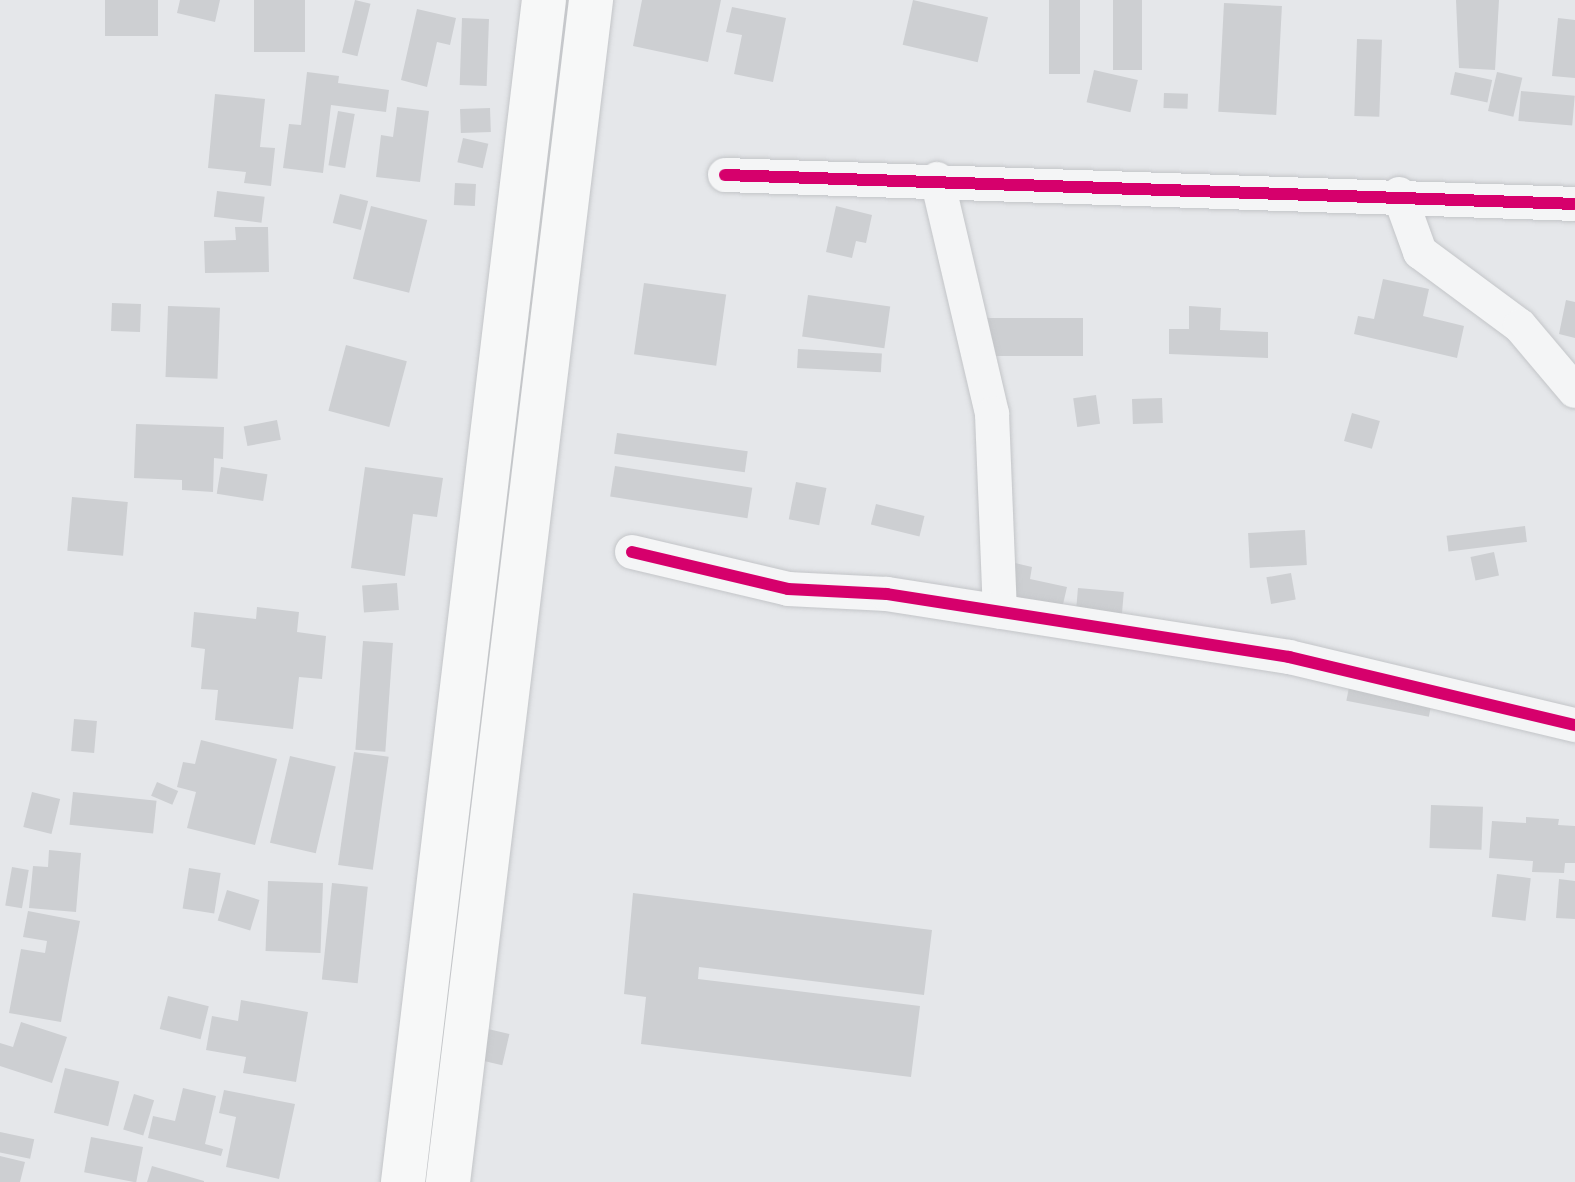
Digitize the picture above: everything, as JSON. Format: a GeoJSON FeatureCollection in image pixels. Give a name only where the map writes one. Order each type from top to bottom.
{"type":"FeatureCollection","features":[{"type":"Feature","properties":{"kind":"main road"},"geometry":{"type":"LineString","coordinates":[[403,1182],[544,0]]}},
{"type":"Feature","properties":{"kind":"main road"},"geometry":{"type":"LineString","coordinates":[[448,1182],[484,864],[591,1]]}},
{"type":"Feature","properties":{"kind":"main road"},"geometry":{"type":"LineString","coordinates":[[440,861],[484,864]]}},
{"type":"Feature","properties":{"kind":"street"},"geometry":{"type":"LineString","coordinates":[[725,175],[1399,194],[1575,204]]}},
{"type":"Feature","properties":{"kind":"street"},"geometry":{"type":"LineString","coordinates":[[937,179],[992,414],[1000,612]]}},
{"type":"Feature","properties":{"kind":"street"},"geometry":{"type":"LineString","coordinates":[[1399,194],[1420,252],[1520,326],[1575,391]]}},
{"type":"Feature","properties":{"kind":"street"},"geometry":{"type":"LineString","coordinates":[[632,552],[788,589],[887,594],[1289,657],[1575,725]]}},
{"type":"Feature","properties":{"kind":"building"},"geometry":{"type":"Polygon","coordinates":[[[105,0],[158,0],[158,36],[105,36],[105,0]]]}},
{"type":"Feature","properties":{"kind":"building"},"geometry":{"type":"Polygon","coordinates":[[[180,0],[220,0],[215,22],[177,13],[180,0]]]}},
{"type":"Feature","properties":{"kind":"building"},"geometry":{"type":"Polygon","coordinates":[[[254,0],[305,0],[305,52],[254,52],[254,0]]]}},
{"type":"Feature","properties":{"kind":"building"},"geometry":{"type":"Polygon","coordinates":[[[355,0],[371,4],[357,56],[342,52],[355,0]]]}},
{"type":"Feature","properties":{"kind":"building"},"geometry":{"type":"Polygon","coordinates":[[[642,0],[721,0],[708,62],[633,46],[642,0]]]}},
{"type":"Feature","properties":{"kind":"building"},"geometry":{"type":"Polygon","coordinates":[[[913,0],[988,17],[978,62],[903,45],[913,0]]]}},
{"type":"Feature","properties":{"kind":"building"},"geometry":{"type":"Polygon","coordinates":[[[1049,0],[1080,0],[1080,74],[1049,74],[1049,0]]]}},
{"type":"Feature","properties":{"kind":"building"},"geometry":{"type":"Polygon","coordinates":[[[1113,0],[1142,0],[1142,70],[1113,70],[1113,0]]]}},
{"type":"Feature","properties":{"kind":"building"},"geometry":{"type":"Polygon","coordinates":[[[1456,0],[1499,0],[1495,70],[1459,68],[1456,0]]]}},
{"type":"Feature","properties":{"kind":"building"},"geometry":{"type":"Polygon","coordinates":[[[1224,3],[1282,6],[1276,115],[1218,112],[1224,3]]]}},
{"type":"Feature","properties":{"kind":"building"},"geometry":{"type":"Polygon","coordinates":[[[732,7],[786,18],[773,82],[734,74],[742,35],[726,32],[732,7]]]}},
{"type":"Feature","properties":{"kind":"building"},"geometry":{"type":"Polygon","coordinates":[[[417,9],[456,18],[450,45],[437,42],[427,87],[401,80],[417,9]]]}},
{"type":"Feature","properties":{"kind":"building"},"geometry":{"type":"Polygon","coordinates":[[[462,18],[489,19],[487,86],[460,85],[462,18]]]}},
{"type":"Feature","properties":{"kind":"building"},"geometry":{"type":"Polygon","coordinates":[[[1558,18],[1575,20],[1575,78],[1552,76],[1558,18]]]}},
{"type":"Feature","properties":{"kind":"building"},"geometry":{"type":"Polygon","coordinates":[[[1357,39],[1382,40],[1379,117],[1354,116],[1357,39]]]}},
{"type":"Feature","properties":{"kind":"building"},"geometry":{"type":"Polygon","coordinates":[[[1094,70],[1138,80],[1130,112],[1087,102],[1094,70]]]}},
{"type":"Feature","properties":{"kind":"building"},"geometry":{"type":"Polygon","coordinates":[[[307,72],[339,76],[338,83],[389,90],[386,112],[331,105],[323,173],[283,168],[289,124],[301,125],[307,72]]]}},
{"type":"Feature","properties":{"kind":"building"},"geometry":{"type":"Polygon","coordinates":[[[1455,72],[1492,80],[1487,102],[1450,94],[1455,72]]]}},
{"type":"Feature","properties":{"kind":"building"},"geometry":{"type":"Polygon","coordinates":[[[1497,72],[1522,78],[1513,117],[1488,111],[1497,72]]]}},
{"type":"Feature","properties":{"kind":"building"},"geometry":{"type":"Polygon","coordinates":[[[1521,91],[1575,96],[1572,126],[1518,121],[1521,91]]]}},
{"type":"Feature","properties":{"kind":"building"},"geometry":{"type":"Polygon","coordinates":[[[1164,93],[1188,94],[1187,109],[1163,108],[1164,93]]]}},
{"type":"Feature","properties":{"kind":"building"},"geometry":{"type":"Polygon","coordinates":[[[215,94],[265,99],[260,147],[275,148],[271,186],[244,183],[246,172],[208,168],[215,94]]]}},
{"type":"Feature","properties":{"kind":"building"},"geometry":{"type":"Polygon","coordinates":[[[397,107],[429,111],[420,182],[376,177],[381,135],[393,137],[397,107]]]}},
{"type":"Feature","properties":{"kind":"building"},"geometry":{"type":"Polygon","coordinates":[[[490,108],[491,132],[461,133],[460,109],[490,108]]]}},
{"type":"Feature","properties":{"kind":"building"},"geometry":{"type":"Polygon","coordinates":[[[338,111],[355,114],[345,168],[328,165],[338,111]]]}},
{"type":"Feature","properties":{"kind":"building"},"geometry":{"type":"Polygon","coordinates":[[[463,138],[488,144],[483,168],[457,162],[463,138]]]}},
{"type":"Feature","properties":{"kind":"building"},"geometry":{"type":"Polygon","coordinates":[[[455,183],[476,184],[475,206],[454,205],[455,183]]]}},
{"type":"Feature","properties":{"kind":"building"},"geometry":{"type":"Polygon","coordinates":[[[217,191],[265,197],[261,223],[214,217],[217,191]]]}},
{"type":"Feature","properties":{"kind":"building"},"geometry":{"type":"Polygon","coordinates":[[[340,194],[368,201],[361,230],[333,223],[340,194]]]}},
{"type":"Feature","properties":{"kind":"building"},"geometry":{"type":"Polygon","coordinates":[[[371,206],[427,220],[409,293],[353,279],[371,206]]]}},
{"type":"Feature","properties":{"kind":"building"},"geometry":{"type":"Polygon","coordinates":[[[836,206],[872,215],[866,243],[856,241],[852,258],[826,252],[836,206]]]}},
{"type":"Feature","properties":{"kind":"building"},"geometry":{"type":"Polygon","coordinates":[[[235,227],[268,227],[269,272],[205,273],[204,241],[236,240],[235,227]]]}},
{"type":"Feature","properties":{"kind":"building"},"geometry":{"type":"Polygon","coordinates":[[[1383,279],[1429,289],[1423,316],[1464,326],[1457,358],[1354,334],[1358,316],[1374,319],[1383,279]]]}},
{"type":"Feature","properties":{"kind":"building"},"geometry":{"type":"Polygon","coordinates":[[[644,283],[726,295],[716,366],[634,354],[644,283]]]}},
{"type":"Feature","properties":{"kind":"building"},"geometry":{"type":"Polygon","coordinates":[[[808,295],[890,307],[884,348],[802,337],[808,295]]]}},
{"type":"Feature","properties":{"kind":"building"},"geometry":{"type":"Polygon","coordinates":[[[1566,300],[1575,302],[1575,338],[1559,334],[1566,300]]]}},
{"type":"Feature","properties":{"kind":"building"},"geometry":{"type":"Polygon","coordinates":[[[112,303],[141,304],[140,332],[111,331],[112,303]]]}},
{"type":"Feature","properties":{"kind":"building"},"geometry":{"type":"Polygon","coordinates":[[[168,306],[220,308],[217,379],[166,377],[168,306]]]}},
{"type":"Feature","properties":{"kind":"building"},"geometry":{"type":"Polygon","coordinates":[[[1189,306],[1221,308],[1220,330],[1268,332],[1268,358],[1169,354],[1169,329],[1189,329],[1189,306]]]}},
{"type":"Feature","properties":{"kind":"building"},"geometry":{"type":"Polygon","coordinates":[[[983,318],[1083,318],[1083,356],[983,356],[983,318]]]}},
{"type":"Feature","properties":{"kind":"building"},"geometry":{"type":"Polygon","coordinates":[[[346,345],[407,361],[389,427],[328,411],[346,345]]]}},
{"type":"Feature","properties":{"kind":"building"},"geometry":{"type":"Polygon","coordinates":[[[798,349],[882,353],[881,372],[797,368],[798,349]]]}},
{"type":"Feature","properties":{"kind":"building"},"geometry":{"type":"Polygon","coordinates":[[[1096,395],[1100,424],[1077,427],[1073,398],[1096,395]]]}},
{"type":"Feature","properties":{"kind":"building"},"geometry":{"type":"Polygon","coordinates":[[[1162,398],[1163,423],[1133,424],[1132,399],[1162,398]]]}},
{"type":"Feature","properties":{"kind":"building"},"geometry":{"type":"Polygon","coordinates":[[[1352,413],[1380,421],[1372,449],[1344,441],[1352,413]]]}},
{"type":"Feature","properties":{"kind":"building"},"geometry":{"type":"Polygon","coordinates":[[[277,420],[281,440],[247,446],[244,426],[277,420]]]}},
{"type":"Feature","properties":{"kind":"building"},"geometry":{"type":"Polygon","coordinates":[[[136,424],[224,427],[223,459],[214,458],[213,492],[182,490],[182,480],[134,478],[136,424]]]}},
{"type":"Feature","properties":{"kind":"building"},"geometry":{"type":"Polygon","coordinates":[[[617,433],[748,451],[745,472],[614,454],[617,433]]]}},
{"type":"Feature","properties":{"kind":"building"},"geometry":{"type":"Polygon","coordinates":[[[615,466],[752,488],[747,518],[610,497],[615,466]]]}},
{"type":"Feature","properties":{"kind":"building"},"geometry":{"type":"Polygon","coordinates":[[[221,467],[267,474],[263,501],[217,494],[221,467]]]}},
{"type":"Feature","properties":{"kind":"building"},"geometry":{"type":"Polygon","coordinates":[[[365,467],[443,478],[437,517],[413,514],[405,576],[351,568],[365,467]]]}},
{"type":"Feature","properties":{"kind":"building"},"geometry":{"type":"Polygon","coordinates":[[[796,482],[826,488],[819,525],[789,519],[796,482]]]}},
{"type":"Feature","properties":{"kind":"building"},"geometry":{"type":"Polygon","coordinates":[[[72,497],[128,502],[123,556],[67,551],[72,497]]]}},
{"type":"Feature","properties":{"kind":"building"},"geometry":{"type":"Polygon","coordinates":[[[876,504],[925,516],[919,536],[871,524],[876,504]]]}},
{"type":"Feature","properties":{"kind":"building"},"geometry":{"type":"Polygon","coordinates":[[[1525,526],[1527,542],[1449,552],[1447,536],[1525,526]]]}},
{"type":"Feature","properties":{"kind":"building"},"geometry":{"type":"Polygon","coordinates":[[[1305,530],[1307,565],[1250,568],[1248,533],[1305,530]]]}},
{"type":"Feature","properties":{"kind":"building"},"geometry":{"type":"Polygon","coordinates":[[[1494,552],[1499,575],[1476,580],[1471,557],[1494,552]]]}},
{"type":"Feature","properties":{"kind":"building"},"geometry":{"type":"Polygon","coordinates":[[[1015,563],[1032,567],[1030,579],[1067,587],[1061,613],[1006,600],[1015,563]]]}},
{"type":"Feature","properties":{"kind":"building"},"geometry":{"type":"Polygon","coordinates":[[[1291,573],[1296,600],[1271,604],[1266,577],[1291,573]]]}},
{"type":"Feature","properties":{"kind":"building"},"geometry":{"type":"Polygon","coordinates":[[[397,583],[399,610],[364,612],[362,585],[397,583]]]}},
{"type":"Feature","properties":{"kind":"building"},"geometry":{"type":"Polygon","coordinates":[[[1078,588],[1124,592],[1122,618],[1076,614],[1078,588]]]}},
{"type":"Feature","properties":{"kind":"building"},"geometry":{"type":"Polygon","coordinates":[[[257,607],[299,612],[297,632],[326,636],[322,679],[299,677],[293,729],[215,720],[218,690],[201,689],[205,649],[191,647],[194,612],[256,619],[257,607]]]}},
{"type":"Feature","properties":{"kind":"building"},"geometry":{"type":"Polygon","coordinates":[[[363,641],[393,643],[385,752],[355,750],[363,641]]]}},
{"type":"Feature","properties":{"kind":"building"},"geometry":{"type":"Polygon","coordinates":[[[1350,682],[1432,698],[1429,717],[1346,701],[1350,682]]]}},
{"type":"Feature","properties":{"kind":"building"},"geometry":{"type":"Polygon","coordinates":[[[74,719],[97,721],[94,753],[71,751],[74,719]]]}},
{"type":"Feature","properties":{"kind":"building"},"geometry":{"type":"Polygon","coordinates":[[[201,740],[277,759],[255,845],[187,828],[196,792],[177,787],[183,762],[195,764],[201,740]]]}},
{"type":"Feature","properties":{"kind":"building"},"geometry":{"type":"Polygon","coordinates":[[[354,752],[389,757],[373,870],[338,865],[354,752]]]}},
{"type":"Feature","properties":{"kind":"building"},"geometry":{"type":"Polygon","coordinates":[[[290,756],[336,767],[316,853],[270,843],[290,756]]]}},
{"type":"Feature","properties":{"kind":"building"},"geometry":{"type":"Polygon","coordinates":[[[157,782],[178,791],[172,805],[151,796],[157,782]]]}},
{"type":"Feature","properties":{"kind":"building"},"geometry":{"type":"Polygon","coordinates":[[[32,792],[60,799],[51,834],[23,827],[32,792]]]}},
{"type":"Feature","properties":{"kind":"building"},"geometry":{"type":"Polygon","coordinates":[[[73,792],[157,801],[153,834],[70,825],[73,792]]]}},
{"type":"Feature","properties":{"kind":"building"},"geometry":{"type":"Polygon","coordinates":[[[1431,805],[1483,807],[1481,850],[1429,848],[1431,805]]]}},
{"type":"Feature","properties":{"kind":"building"},"geometry":{"type":"Polygon","coordinates":[[[1526,817],[1559,819],[1558,825],[1575,826],[1575,863],[1565,863],[1564,873],[1532,872],[1533,861],[1489,858],[1492,821],[1526,823],[1526,817]]]}},
{"type":"Feature","properties":{"kind":"building"},"geometry":{"type":"Polygon","coordinates":[[[49,850],[81,853],[76,912],[29,908],[33,866],[48,867],[49,850]]]}},
{"type":"Feature","properties":{"kind":"building"},"geometry":{"type":"Polygon","coordinates":[[[12,867],[29,870],[22,908],[5,905],[12,867]]]}},
{"type":"Feature","properties":{"kind":"building"},"geometry":{"type":"Polygon","coordinates":[[[189,868],[221,873],[214,914],[183,908],[189,868]]]}},
{"type":"Feature","properties":{"kind":"building"},"geometry":{"type":"Polygon","coordinates":[[[1497,874],[1531,878],[1526,921],[1492,917],[1497,874]]]}},
{"type":"Feature","properties":{"kind":"building"},"geometry":{"type":"Polygon","coordinates":[[[1559,879],[1575,881],[1575,919],[1556,918],[1559,879]]]}},
{"type":"Feature","properties":{"kind":"building"},"geometry":{"type":"Polygon","coordinates":[[[268,881],[323,883],[321,953],[266,951],[268,881]]]}},
{"type":"Feature","properties":{"kind":"building"},"geometry":{"type":"Polygon","coordinates":[[[332,883],[368,887],[358,983],[322,979],[332,883]]]}},
{"type":"Feature","properties":{"kind":"building"},"geometry":{"type":"Polygon","coordinates":[[[227,890],[260,900],[250,931],[218,921],[227,890]]]}},
{"type":"Feature","properties":{"kind":"building"},"geometry":{"type":"Polygon","coordinates":[[[633,893],[932,930],[924,995],[699,967],[698,979],[920,1006],[911,1077],[641,1044],[646,997],[624,994],[633,893]]]}},
{"type":"Feature","properties":{"kind":"building"},"geometry":{"type":"Polygon","coordinates":[[[28,911],[80,921],[61,1022],[9,1013],[21,949],[45,953],[47,941],[23,937],[28,911]]]}},
{"type":"Feature","properties":{"kind":"building"},"geometry":{"type":"Polygon","coordinates":[[[168,996],[209,1006],[201,1039],[160,1029],[168,996]]]}},
{"type":"Feature","properties":{"kind":"building"},"geometry":{"type":"Polygon","coordinates":[[[241,1000],[308,1012],[296,1082],[243,1073],[246,1057],[206,1050],[212,1016],[238,1021],[241,1000]]]}},
{"type":"Feature","properties":{"kind":"building"},"geometry":{"type":"Polygon","coordinates":[[[21,1022],[67,1037],[52,1083],[0,1066],[0,1043],[13,1047],[21,1022]]]}},
{"type":"Feature","properties":{"kind":"building"},"geometry":{"type":"Polygon","coordinates":[[[488,1029],[509,1034],[502,1065],[481,1060],[488,1029]]]}},
{"type":"Feature","properties":{"kind":"building"},"geometry":{"type":"Polygon","coordinates":[[[65,1068],[119,1082],[108,1126],[54,1113],[65,1068]]]}},
{"type":"Feature","properties":{"kind":"building"},"geometry":{"type":"Polygon","coordinates":[[[183,1088],[216,1096],[205,1144],[223,1149],[221,1156],[148,1138],[153,1116],[175,1121],[183,1088]]]}},
{"type":"Feature","properties":{"kind":"building"},"geometry":{"type":"Polygon","coordinates":[[[224,1090],[295,1104],[279,1179],[226,1167],[236,1117],[219,1113],[224,1090]]]}},
{"type":"Feature","properties":{"kind":"building"},"geometry":{"type":"Polygon","coordinates":[[[134,1094],[154,1100],[143,1136],[123,1129],[134,1094]]]}},
{"type":"Feature","properties":{"kind":"building"},"geometry":{"type":"Polygon","coordinates":[[[0,1132],[34,1139],[30,1159],[0,1152],[0,1132]]]}},
{"type":"Feature","properties":{"kind":"building"},"geometry":{"type":"Polygon","coordinates":[[[91,1137],[143,1147],[136,1182],[84,1172],[91,1137]]]}},
{"type":"Feature","properties":{"kind":"building"},"geometry":{"type":"Polygon","coordinates":[[[0,1156],[25,1162],[20,1182],[0,1182],[0,1156]]]}},
{"type":"Feature","properties":{"kind":"building"},"geometry":{"type":"Polygon","coordinates":[[[152,1166],[204,1181],[204,1182],[147,1182],[152,1166]]]}},
{"type":"Feature","properties":{"kind":"cycle path"},"geometry":{"type":"LineString","coordinates":[[725,175],[1575,204]]}},
{"type":"Feature","properties":{"kind":"cycle path"},"geometry":{"type":"LineString","coordinates":[[632,552],[788,589],[887,594],[1289,657],[1575,725]]}}]}
